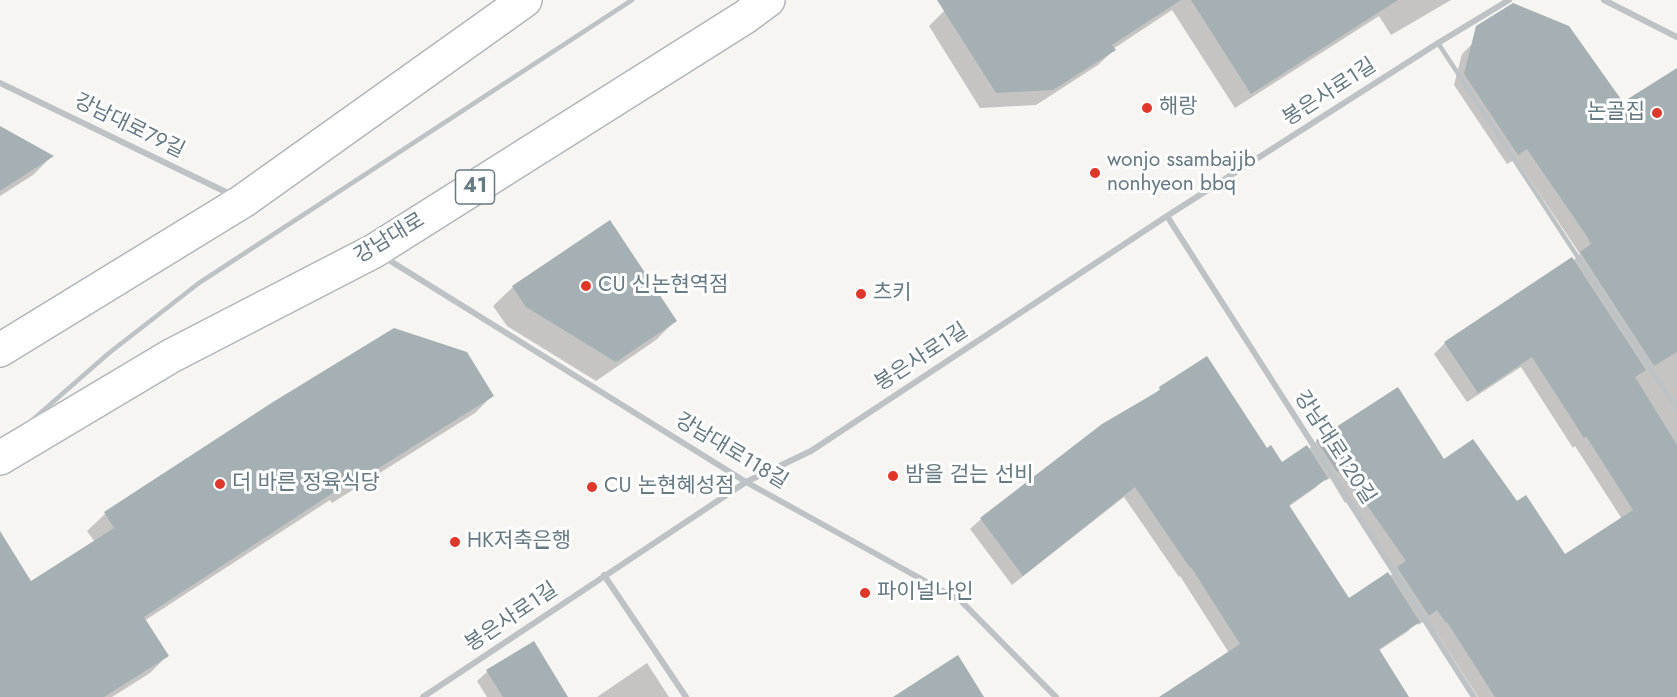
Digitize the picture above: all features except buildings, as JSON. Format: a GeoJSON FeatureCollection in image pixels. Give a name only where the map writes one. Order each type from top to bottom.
{"type":"FeatureCollection","features":[{"type":"Feature","properties":{"kind":"main road"},"geometry":{"type":"LineString","coordinates":[[0,350],[243,201],[525,0]]}},
{"type":"Feature","properties":{"kind":"main road","name":"강남대로"},"geometry":{"type":"LineString","coordinates":[[0,458],[171,356],[374,251],[768,0]]}},
{"type":"Feature","properties":{"kind":"street","name":"봉은사로1길"},"geometry":{"type":"LineString","coordinates":[[423,697],[746,482],[811,451],[1167,216],[1509,0]]}},
{"type":"Feature","properties":{"kind":"street"},"geometry":{"type":"LineString","coordinates":[[1604,0],[1677,37]]}},
{"type":"Feature","properties":{"kind":"street","name":"강남대로79길"},"geometry":{"type":"LineString","coordinates":[[0,83],[243,201]]}},
{"type":"Feature","properties":{"kind":"street","name":"강남대로120길"},"geometry":{"type":"LineString","coordinates":[[1167,216],[1473,697]]}},
{"type":"Feature","properties":{"kind":"street","name":"강남대로118길"},"geometry":{"type":"LineString","coordinates":[[374,251],[746,482],[961,601],[1056,697]]}},
{"type":"Feature","properties":{"kind":"street"},"geometry":{"type":"LineString","coordinates":[[604,575],[686,697]]}},
{"type":"Feature","properties":{"kind":"lane"},"geometry":{"type":"LineString","coordinates":[[27,424],[109,353],[199,283],[632,0]]}},
{"type":"Feature","properties":{"kind":"lane"},"geometry":{"type":"LineString","coordinates":[[1438,44],[1677,409]]}},
{"type":"Feature","properties":{"kind":"place","name":"해랑"},"geometry":{"type":"Point","coordinates":[1147,108]}},
{"type":"Feature","properties":{"kind":"place","name":"논골집"},"geometry":{"type":"Point","coordinates":[1657,113]}},
{"type":"Feature","properties":{"kind":"place","name":"wonjo ssambajjb nonhyeon bbq"},"geometry":{"type":"Point","coordinates":[1095,173]}},
{"type":"Feature","properties":{"kind":"place","name":"CU 신논현역점"},"geometry":{"type":"Point","coordinates":[586,286]}},
{"type":"Feature","properties":{"kind":"place","name":"츠키"},"geometry":{"type":"Point","coordinates":[861,294]}},
{"type":"Feature","properties":{"kind":"place","name":"밤을 걷는 선비"},"geometry":{"type":"Point","coordinates":[893,476]}},
{"type":"Feature","properties":{"kind":"place","name":"더 바른 정육식당"},"geometry":{"type":"Point","coordinates":[220,484]}},
{"type":"Feature","properties":{"kind":"place","name":"CU 논현혜성점"},"geometry":{"type":"Point","coordinates":[592,487]}},
{"type":"Feature","properties":{"kind":"place","name":"HK저축은행"},"geometry":{"type":"Point","coordinates":[455,542]}},
{"type":"Feature","properties":{"kind":"place","name":"파이널나인"},"geometry":{"type":"Point","coordinates":[865,593]}}]}
